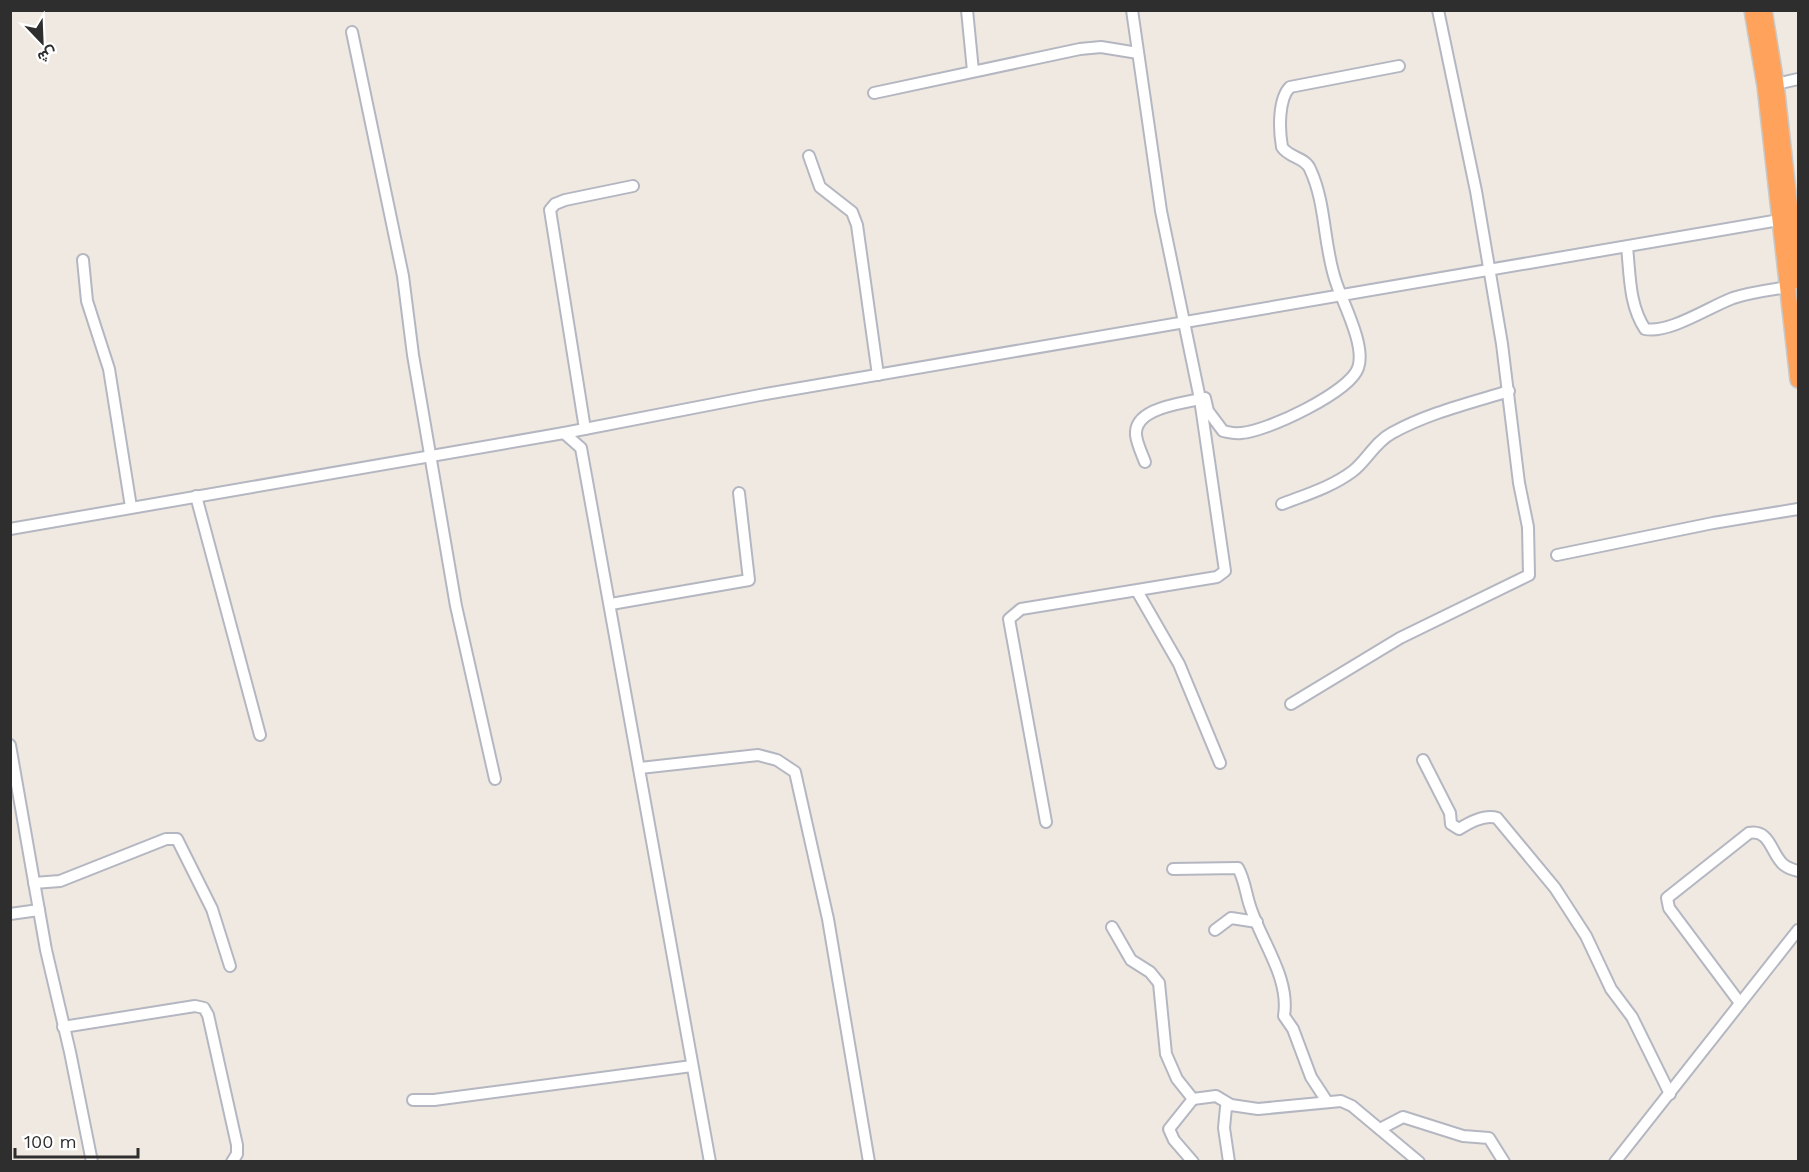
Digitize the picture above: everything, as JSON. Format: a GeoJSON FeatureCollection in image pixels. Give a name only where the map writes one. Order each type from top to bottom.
{"type":"FeatureCollection","features":[{"type":"Feature","properties":{"kind":"highway"},"geometry":{"type":"LineString","coordinates":[[1752,10],[1793,284],[1798,380]]}},
{"type":"Feature","properties":{"kind":"highway"},"geometry":{"type":"LineString","coordinates":[[1764,10],[1776,84],[1785,220]]}},
{"type":"Feature","properties":{"kind":"street"},"geometry":{"type":"LineString","coordinates":[[968,10],[973,71]]}},
{"type":"Feature","properties":{"kind":"street"},"geometry":{"type":"LineString","coordinates":[[1132,10],[1161,211],[1208,411],[1223,431],[1241,433],[1288,419],[1352,380],[1359,367],[1356,335],[1333,272],[1319,198],[1310,168],[1306,162],[1292,156],[1282,147],[1283,94],[1290,87],[1301,84],[1400,66]]}},
{"type":"Feature","properties":{"kind":"street"},"geometry":{"type":"LineString","coordinates":[[1291,704],[1400,638],[1528,575],[1528,527],[1519,483],[1509,391],[1476,191],[1438,10]]}},
{"type":"Feature","properties":{"kind":"street"},"geometry":{"type":"LineString","coordinates":[[352,32],[403,276],[456,606],[495,779]]}},
{"type":"Feature","properties":{"kind":"street"},"geometry":{"type":"LineString","coordinates":[[874,93],[973,71],[1101,47],[1138,53]]}},
{"type":"Feature","properties":{"kind":"street"},"geometry":{"type":"LineString","coordinates":[[1776,84],[1798,79]]}},
{"type":"Feature","properties":{"kind":"street"},"geometry":{"type":"LineString","coordinates":[[809,156],[820,187],[852,212],[857,225],[878,375]]}},
{"type":"Feature","properties":{"kind":"street"},"geometry":{"type":"LineString","coordinates":[[633,186],[565,200],[555,204],[550,210],[588,429],[581,448],[710,1161]]}},
{"type":"Feature","properties":{"kind":"street"},"geometry":{"type":"LineString","coordinates":[[10,529],[564,434],[878,375],[1785,220]]}},
{"type":"Feature","properties":{"kind":"street"},"geometry":{"type":"LineString","coordinates":[[1627,247],[1632,298],[1637,317],[1645,329],[1653,331],[1669,327],[1734,298],[1793,284]]}},
{"type":"Feature","properties":{"kind":"street"},"geometry":{"type":"LineString","coordinates":[[83,260],[87,301],[110,369],[131,507]]}},
{"type":"Feature","properties":{"kind":"street"},"geometry":{"type":"LineString","coordinates":[[1046,822],[1009,619],[1021,609],[1217,577],[1225,571],[1200,399],[1186,322]]}},
{"type":"Feature","properties":{"kind":"street"},"geometry":{"type":"LineString","coordinates":[[1282,504],[1341,479],[1354,470],[1382,439],[1393,432],[1441,412],[1509,391]]}},
{"type":"Feature","properties":{"kind":"street"},"geometry":{"type":"LineString","coordinates":[[1145,462],[1136,436],[1137,424],[1144,416],[1200,399]]}},
{"type":"Feature","properties":{"kind":"street"},"geometry":{"type":"LineString","coordinates":[[564,434],[581,448]]}},
{"type":"Feature","properties":{"kind":"street"},"geometry":{"type":"LineString","coordinates":[[610,604],[749,580],[739,493]]}},
{"type":"Feature","properties":{"kind":"street"},"geometry":{"type":"LineString","coordinates":[[196,496],[260,735]]}},
{"type":"Feature","properties":{"kind":"street"},"geometry":{"type":"LineString","coordinates":[[1557,555],[1713,523],[1798,509]]}},
{"type":"Feature","properties":{"kind":"street"},"geometry":{"type":"LineString","coordinates":[[1137,591],[1179,664],[1220,763]]}},
{"type":"Feature","properties":{"kind":"street"},"geometry":{"type":"LineString","coordinates":[[11,750],[39,910],[92,1161]]}},
{"type":"Feature","properties":{"kind":"street"},"geometry":{"type":"LineString","coordinates":[[640,768],[758,755],[777,760],[795,772],[830,930],[869,1161]]}},
{"type":"Feature","properties":{"kind":"street"},"geometry":{"type":"LineString","coordinates":[[1423,760],[1449,813],[1451,824],[1459,829],[1471,822],[1491,816],[1497,818],[1556,888],[1586,936],[1611,989],[1632,1017],[1671,1094]]}},
{"type":"Feature","properties":{"kind":"street"},"geometry":{"type":"LineString","coordinates":[[1740,1003],[1669,908],[1667,898],[1749,833],[1756,832],[1763,836],[1785,866],[1798,871]]}},
{"type":"Feature","properties":{"kind":"street"},"geometry":{"type":"LineString","coordinates":[[34,884],[60,881],[166,839],[177,839],[212,909],[230,966]]}},
{"type":"Feature","properties":{"kind":"street"},"geometry":{"type":"LineString","coordinates":[[1173,869],[1239,868],[1257,922],[1283,984],[1286,1002],[1284,1016],[1293,1029],[1311,1077],[1326,1100]]}},
{"type":"Feature","properties":{"kind":"street"},"geometry":{"type":"LineString","coordinates":[[10,914],[39,910]]}},
{"type":"Feature","properties":{"kind":"street"},"geometry":{"type":"LineString","coordinates":[[1215,930],[1231,918],[1257,922]]}},
{"type":"Feature","properties":{"kind":"street"},"geometry":{"type":"LineString","coordinates":[[1112,927],[1131,960],[1150,972],[1159,982],[1166,1054],[1177,1080],[1193,1099]]}},
{"type":"Feature","properties":{"kind":"street"},"geometry":{"type":"LineString","coordinates":[[1615,1161],[1671,1094],[1798,930]]}},
{"type":"Feature","properties":{"kind":"street"},"geometry":{"type":"LineString","coordinates":[[63,1027],[195,1006],[204,1008],[208,1015],[237,1145],[237,1154],[232,1161]]}},
{"type":"Feature","properties":{"kind":"street"},"geometry":{"type":"LineString","coordinates":[[413,1100],[434,1100],[563,1085],[692,1066]]}},
{"type":"Feature","properties":{"kind":"street"},"geometry":{"type":"LineString","coordinates":[[1193,1161],[1174,1140],[1169,1129],[1193,1099],[1216,1096],[1231,1105],[1258,1109],[1326,1100],[1341,1101],[1352,1106],[1419,1161]]}},
{"type":"Feature","properties":{"kind":"street"},"geometry":{"type":"LineString","coordinates":[[1229,1161],[1224,1128],[1226,1107],[1231,1105]]}},
{"type":"Feature","properties":{"kind":"street"},"geometry":{"type":"LineString","coordinates":[[1380,1128],[1403,1117],[1463,1136],[1485,1136],[1492,1141],[1504,1161]]}}]}
